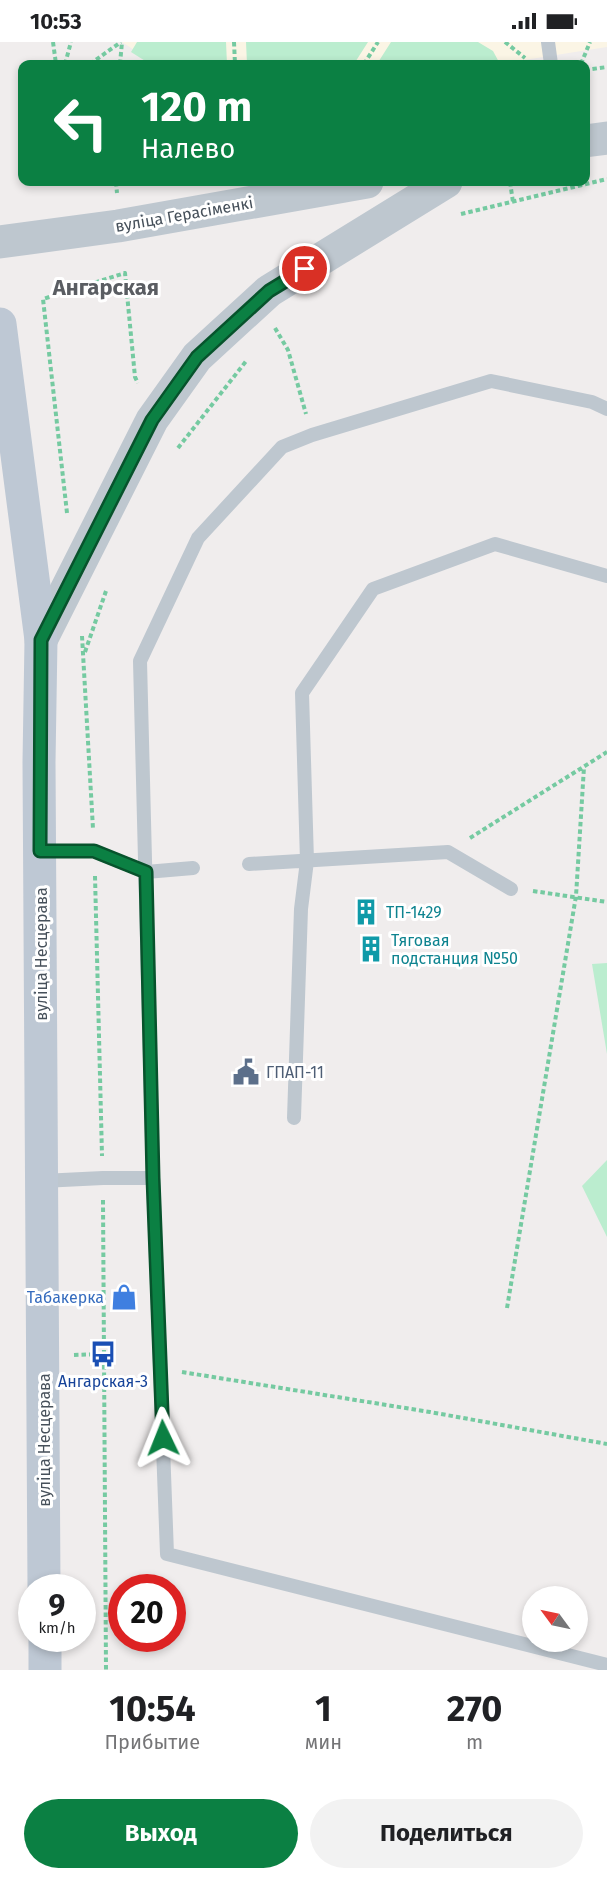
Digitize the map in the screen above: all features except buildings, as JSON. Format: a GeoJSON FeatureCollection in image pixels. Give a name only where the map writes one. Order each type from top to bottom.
{"type":"FeatureCollection","features":[{"type":"Feature","properties":{"kind":"main road","name":"вуліца Несцерава"},"geometry":{"type":"LineString","coordinates":[[0,324],[41,640],[44,1574]]}},
{"type":"Feature","properties":{"kind":"main road"},"geometry":{"type":"LineString","coordinates":[[45,1652],[45,1670]]}},
{"type":"Feature","properties":{"kind":"street"},"geometry":{"type":"LineString","coordinates":[[590,140],[607,138]]}},
{"type":"Feature","properties":{"kind":"street","name":"вуліца Герасіменкі"},"geometry":{"type":"LineString","coordinates":[[0,242],[118,226],[344,186]]}},
{"type":"Feature","properties":{"kind":"street"},"geometry":{"type":"LineString","coordinates":[[41,640],[152,420],[197,357],[269,291],[440,186]]}},
{"type":"Feature","properties":{"kind":"lane"},"geometry":{"type":"LineString","coordinates":[[548,42],[550,60]]}},
{"type":"Feature","properties":{"kind":"lane"},"geometry":{"type":"LineString","coordinates":[[607,409],[592,402],[491,381],[312,435],[282,447],[198,538],[140,661],[153,1178],[167,1554],[607,1665]]}},
{"type":"Feature","properties":{"kind":"lane"},"geometry":{"type":"LineString","coordinates":[[294,1118],[301,909],[307,861],[302,693],[373,589],[495,544],[607,576]]}},
{"type":"Feature","properties":{"kind":"lane"},"geometry":{"type":"LineString","coordinates":[[40,851],[94,851],[146,872],[193,868]]}},
{"type":"Feature","properties":{"kind":"lane"},"geometry":{"type":"LineString","coordinates":[[249,864],[448,852],[511,889]]}},
{"type":"Feature","properties":{"kind":"lane"},"geometry":{"type":"LineString","coordinates":[[42,1181],[153,1178]]}},
{"type":"Feature","properties":{"kind":"path"},"geometry":{"type":"LineString","coordinates":[[52,42],[55,60]]}},
{"type":"Feature","properties":{"kind":"path"},"geometry":{"type":"LineString","coordinates":[[65,60],[70,42]]}},
{"type":"Feature","properties":{"kind":"path"},"geometry":{"type":"LineString","coordinates":[[96,60],[121,42]]}},
{"type":"Feature","properties":{"kind":"path"},"geometry":{"type":"LineString","coordinates":[[120,60],[121,42]]}},
{"type":"Feature","properties":{"kind":"path"},"geometry":{"type":"LineString","coordinates":[[234,42],[235,60]]}},
{"type":"Feature","properties":{"kind":"path"},"geometry":{"type":"LineString","coordinates":[[367,60],[378,42]]}},
{"type":"Feature","properties":{"kind":"path"},"geometry":{"type":"LineString","coordinates":[[505,42],[524,55],[526,60]]}},
{"type":"Feature","properties":{"kind":"path"},"geometry":{"type":"LineString","coordinates":[[583,60],[590,42]]}},
{"type":"Feature","properties":{"kind":"path"},"geometry":{"type":"LineString","coordinates":[[590,69],[607,67]]}},
{"type":"Feature","properties":{"kind":"path"},"geometry":{"type":"LineString","coordinates":[[590,183],[607,179]]}},
{"type":"Feature","properties":{"kind":"path"},"geometry":{"type":"LineString","coordinates":[[511,186],[513,202]]}},
{"type":"Feature","properties":{"kind":"path"},"geometry":{"type":"LineString","coordinates":[[458,214],[578,186]]}},
{"type":"Feature","properties":{"kind":"path"},"geometry":{"type":"LineString","coordinates":[[67,517],[43,299],[125,273],[135,377],[152,420]]}},
{"type":"Feature","properties":{"kind":"path"},"geometry":{"type":"LineString","coordinates":[[267,334],[274,326],[288,350],[312,435]]}},
{"type":"Feature","properties":{"kind":"path"},"geometry":{"type":"LineString","coordinates":[[177,449],[254,351]]}},
{"type":"Feature","properties":{"kind":"path"},"geometry":{"type":"LineString","coordinates":[[84,656],[106,589]]}},
{"type":"Feature","properties":{"kind":"path"},"geometry":{"type":"LineString","coordinates":[[81,632],[94,851],[102,1178],[106,1670]]}},
{"type":"Feature","properties":{"kind":"path"},"geometry":{"type":"LineString","coordinates":[[448,852],[607,753]]}},
{"type":"Feature","properties":{"kind":"path"},"geometry":{"type":"LineString","coordinates":[[507,1308],[576,896],[584,767]]}},
{"type":"Feature","properties":{"kind":"path"},"geometry":{"type":"LineString","coordinates":[[511,889],[607,902]]}},
{"type":"Feature","properties":{"kind":"path"},"geometry":{"type":"LineString","coordinates":[[160,1368],[430,1412],[607,1444]]}},
{"type":"Feature","properties":{"kind":"shaded area"},"geometry":{"type":"Polygon","coordinates":[[[122,42],[607,42],[607,47],[524,60],[150,60],[122,42]]]}},
{"type":"Feature","properties":{"kind":"green space"},"geometry":{"type":"Polygon","coordinates":[[[137,42],[226,42],[227,60],[144,60],[131,52],[137,42]]]}},
{"type":"Feature","properties":{"kind":"green space"},"geometry":{"type":"Polygon","coordinates":[[[246,42],[368,42],[357,60],[247,60],[246,42]]]}},
{"type":"Feature","properties":{"kind":"green space"},"geometry":{"type":"Polygon","coordinates":[[[391,42],[478,42],[493,51],[498,60],[380,60],[391,42]]]}},
{"type":"Feature","properties":{"kind":"green space"},"geometry":{"type":"Polygon","coordinates":[[[607,963],[607,1054],[592,964],[607,963]]]}},
{"type":"Feature","properties":{"kind":"green space"},"geometry":{"type":"Polygon","coordinates":[[[607,1160],[607,1237],[582,1186],[607,1160]]]}},
{"type":"Feature","properties":{"kind":"place","name":"ТП-1429"},"geometry":{"type":"Point","coordinates":[366,912]}},
{"type":"Feature","properties":{"kind":"place","name":"Тяговая подстанция №50"},"geometry":{"type":"Point","coordinates":[371,949]}},
{"type":"Feature","properties":{"kind":"place","name":"ГПАП-11"},"geometry":{"type":"Point","coordinates":[246,1072]}},
{"type":"Feature","properties":{"kind":"place","name":"Табакерка"},"geometry":{"type":"Point","coordinates":[124,1297]}},
{"type":"Feature","properties":{"kind":"place","name":"Ангарская-3"},"geometry":{"type":"Point","coordinates":[103,1354]}},
{"type":"Feature","properties":{"kind":"district","name":"Ангарская"},"geometry":{"type":"Point","coordinates":[106,287]}},
{"type":"Feature","properties":{"kind":"route"},"geometry":{"type":"LineString","coordinates":[[163,1438],[153,1178],[146,872],[94,851],[40,851],[41,640],[152,420],[197,357],[269,291],[305,269]]}}]}
